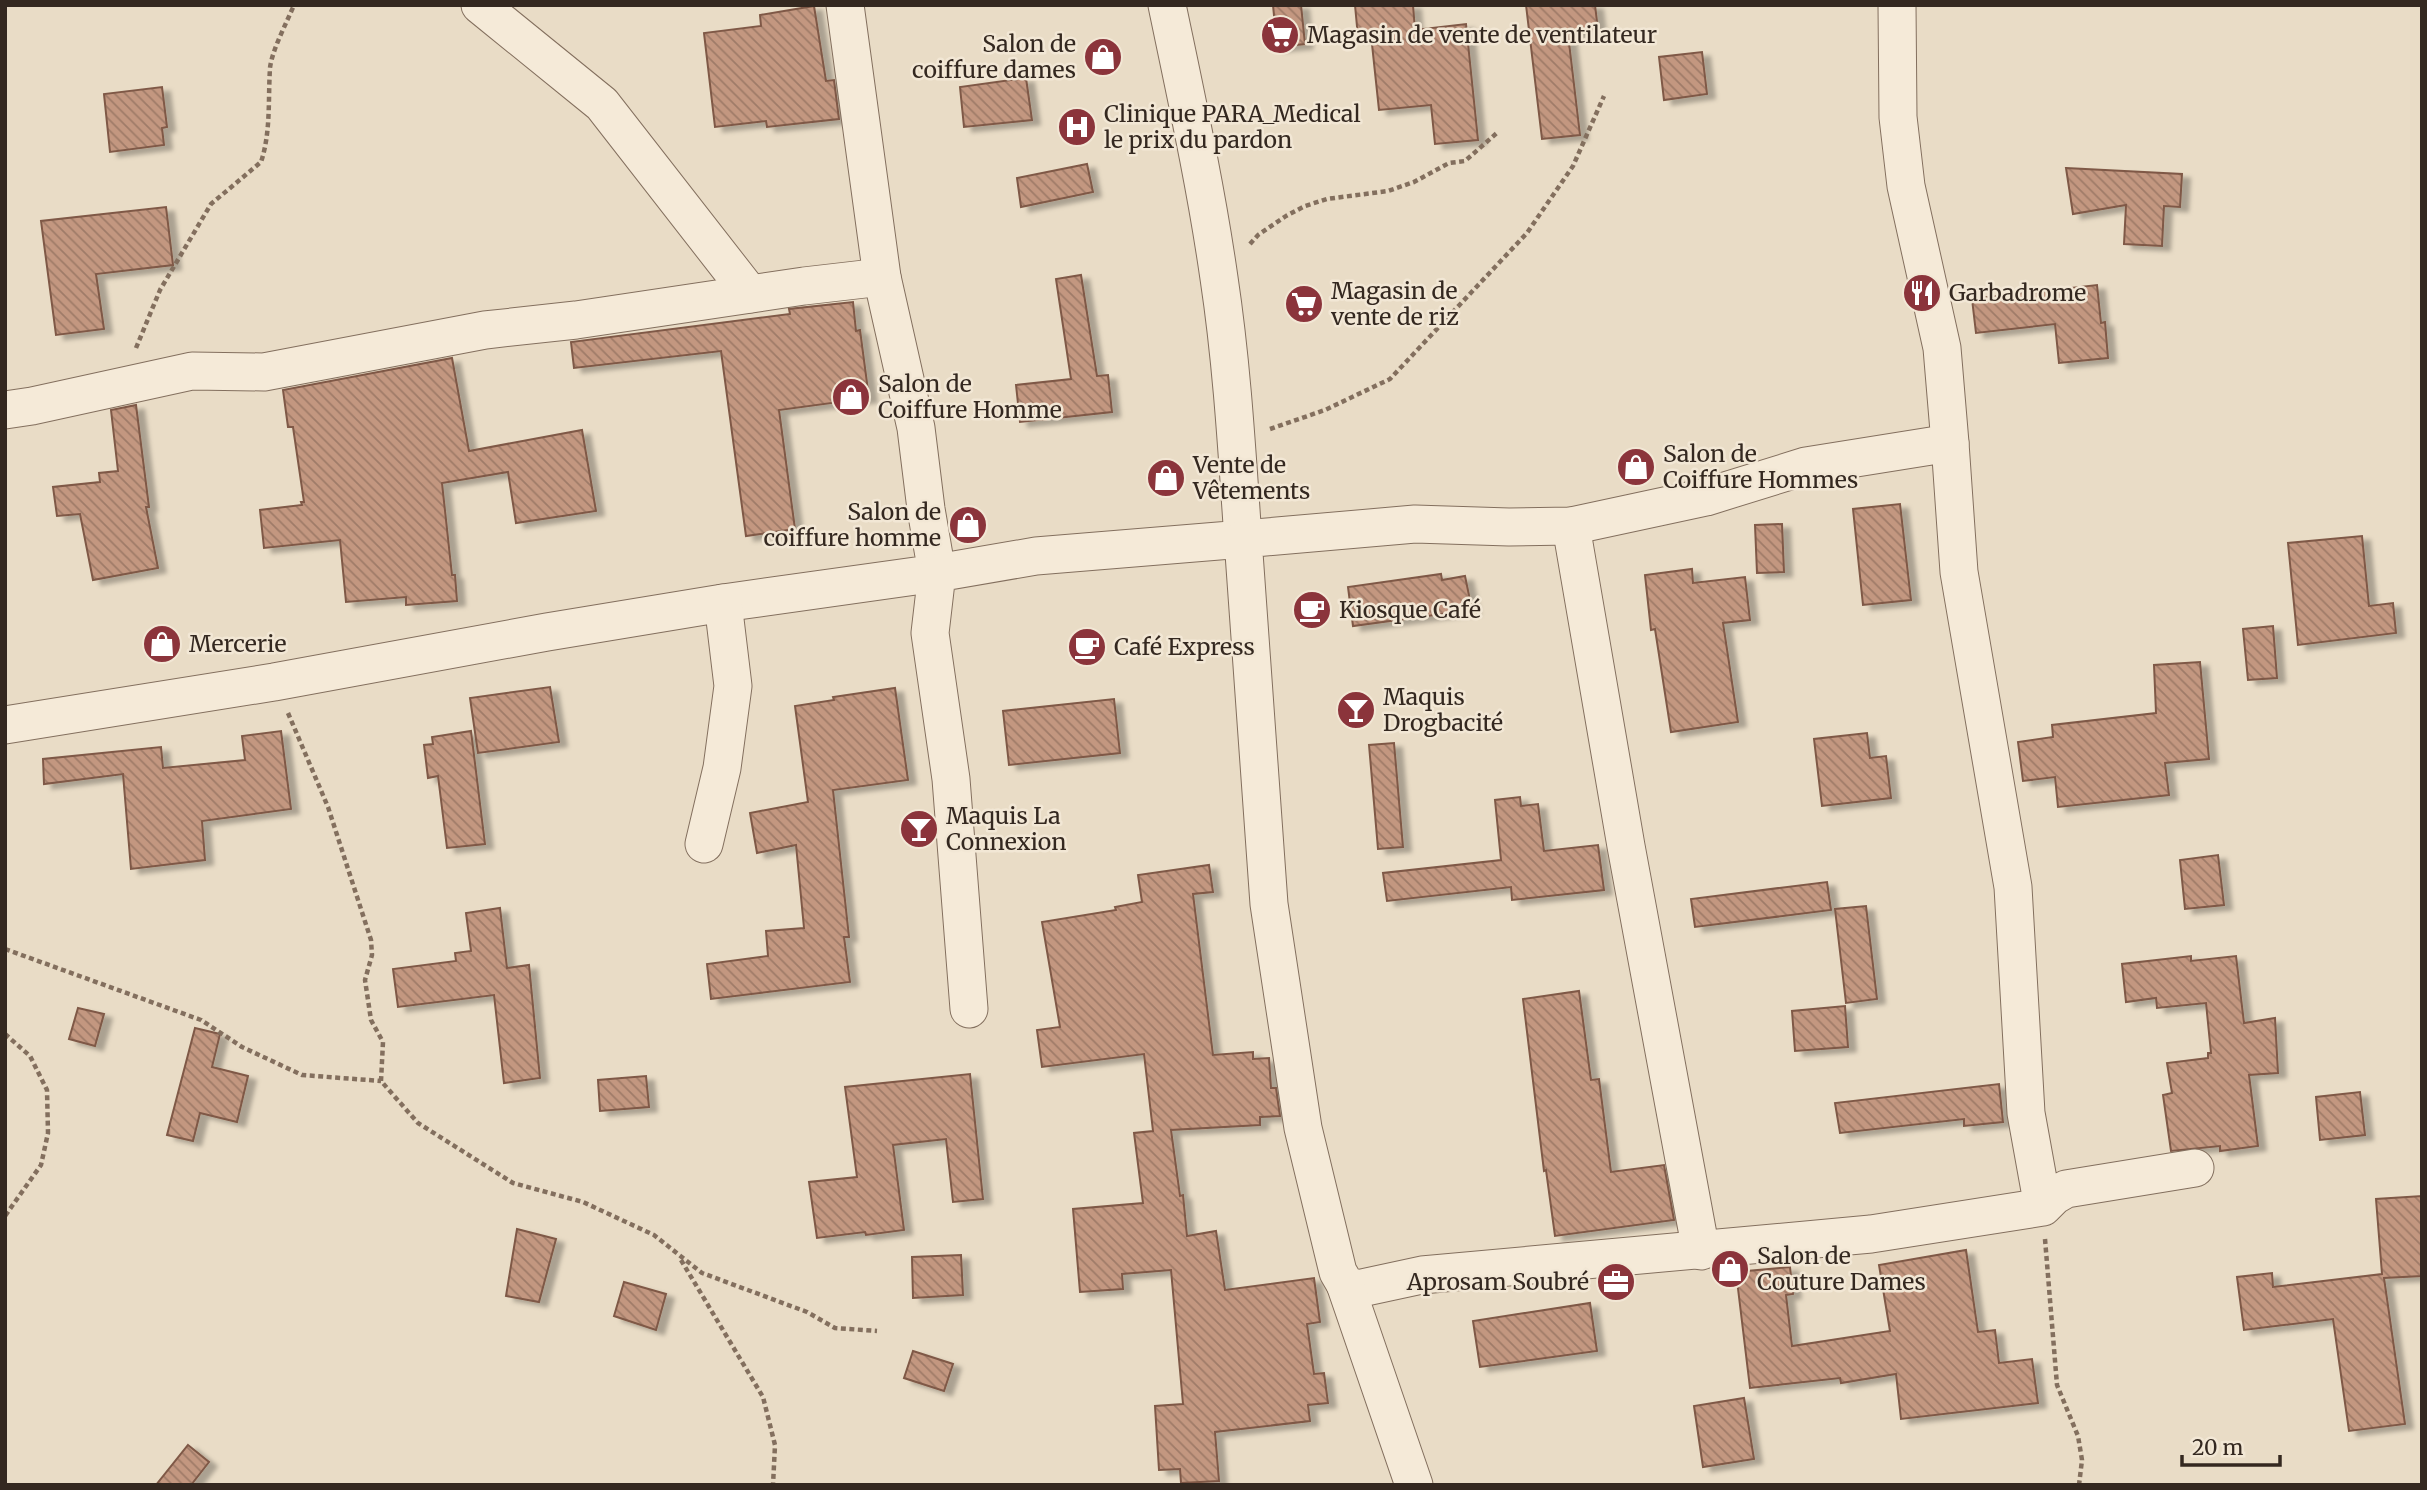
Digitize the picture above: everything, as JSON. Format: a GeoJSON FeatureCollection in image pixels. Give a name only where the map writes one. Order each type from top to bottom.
{"type":"FeatureCollection","features":[{"type":"Feature","properties":{"kind":"street"},"geometry":{"type":"LineString","coordinates":[[480,5],[602,104],[750,294]]}},
{"type":"Feature","properties":{"kind":"street"},"geometry":{"type":"LineString","coordinates":[[845,5],[882,277],[916,428],[937,573],[930,633],[951,779],[969,1009]]}},
{"type":"Feature","properties":{"kind":"street"},"geometry":{"type":"LineString","coordinates":[[1167,5],[1220,279],[1236,441],[1269,904],[1303,1128],[1338,1272],[1345,1284],[1414,1485]]}},
{"type":"Feature","properties":{"kind":"street"},"geometry":{"type":"LineString","coordinates":[[1897,5],[1898,117],[1906,186],[1942,348],[1959,572],[2013,887],[2026,1113],[2043,1207]]}},
{"type":"Feature","properties":{"kind":"street"},"geometry":{"type":"LineString","coordinates":[[5,410],[192,371],[264,372],[485,330],[576,320],[882,277]]}},
{"type":"Feature","properties":{"kind":"street"},"geometry":{"type":"LineString","coordinates":[[5,725],[274,682],[723,603],[937,573],[1036,556],[1415,524],[1571,526],[1706,497],[1807,466],[1950,443]]}},
{"type":"Feature","properties":{"kind":"street"},"geometry":{"type":"LineString","coordinates":[[1571,526],[1626,846],[1701,1251]]}},
{"type":"Feature","properties":{"kind":"street"},"geometry":{"type":"LineString","coordinates":[[704,844],[722,768],[733,687],[723,603]]}},
{"type":"Feature","properties":{"kind":"street"},"geometry":{"type":"LineString","coordinates":[[1345,1284],[1357,1289],[1422,1275],[1871,1234],[2043,1207],[2066,1189],[2195,1168]]}},
{"type":"Feature","properties":{"kind":"path"},"geometry":{"type":"LineString","coordinates":[[117,386],[130,363],[160,290],[211,204],[261,162],[271,64],[295,5]]}},
{"type":"Feature","properties":{"kind":"path"},"geometry":{"type":"LineString","coordinates":[[1236,441],[1325,410],[1390,379],[1527,233],[1573,166],[1604,96]]}},
{"type":"Feature","properties":{"kind":"path"},"geometry":{"type":"LineString","coordinates":[[1220,279],[1230,264],[1258,235],[1286,216],[1327,199],[1388,191],[1414,182],[1449,163],[1465,161],[1498,132]]}},
{"type":"Feature","properties":{"kind":"path"},"geometry":{"type":"LineString","coordinates":[[274,682],[328,807],[370,940],[372,955],[365,980],[370,1020],[383,1042],[381,1081]]}},
{"type":"Feature","properties":{"kind":"path"},"geometry":{"type":"LineString","coordinates":[[5,949],[201,1020],[242,1048],[302,1075],[381,1081],[418,1123],[513,1184],[583,1202],[654,1235],[702,1273],[807,1312],[835,1328],[877,1331]]}},
{"type":"Feature","properties":{"kind":"path"},"geometry":{"type":"LineString","coordinates":[[5,1034],[30,1056],[47,1090],[48,1133],[41,1165],[5,1216]]}},
{"type":"Feature","properties":{"kind":"path"},"geometry":{"type":"LineString","coordinates":[[2043,1207],[2057,1385],[2078,1436],[2082,1460],[2078,1485]]}},
{"type":"Feature","properties":{"kind":"path"},"geometry":{"type":"LineString","coordinates":[[679,1256],[763,1397],[775,1445],[774,1485]]}},
{"type":"Feature","properties":{"kind":"building"},"geometry":{"type":"Polygon","coordinates":[[[1273,5],[1301,5],[1305,44],[1277,47],[1273,5]]]}},
{"type":"Feature","properties":{"kind":"building"},"geometry":{"type":"Polygon","coordinates":[[[1355,5],[1413,5],[1415,30],[1466,24],[1478,140],[1435,144],[1431,105],[1379,110],[1371,35],[1358,37],[1355,5]]]}},
{"type":"Feature","properties":{"kind":"building"},"geometry":{"type":"Polygon","coordinates":[[[1526,5],[1595,5],[1598,30],[1568,34],[1580,135],[1542,139],[1526,5]]]}},
{"type":"Feature","properties":{"kind":"building"},"geometry":{"type":"Polygon","coordinates":[[[814,6],[826,81],[834,80],[839,119],[767,127],[766,121],[715,127],[704,33],[761,26],[760,15],[814,6]]]}},
{"type":"Feature","properties":{"kind":"building"},"geometry":{"type":"Polygon","coordinates":[[[1702,52],[1707,94],[1664,100],[1659,57],[1702,52]]]}},
{"type":"Feature","properties":{"kind":"building"},"geometry":{"type":"Polygon","coordinates":[[[1026,78],[1032,120],[964,127],[960,87],[1026,78]]]}},
{"type":"Feature","properties":{"kind":"building"},"geometry":{"type":"Polygon","coordinates":[[[162,87],[167,127],[162,128],[164,145],[110,152],[104,94],[162,87]]]}},
{"type":"Feature","properties":{"kind":"building"},"geometry":{"type":"Polygon","coordinates":[[[1087,164],[1093,192],[1021,207],[1017,178],[1087,164]]]}},
{"type":"Feature","properties":{"kind":"building"},"geometry":{"type":"Polygon","coordinates":[[[2066,168],[2182,174],[2180,207],[2164,206],[2162,246],[2124,244],[2126,205],[2073,214],[2066,168]]]}},
{"type":"Feature","properties":{"kind":"building"},"geometry":{"type":"Polygon","coordinates":[[[166,207],[173,265],[96,274],[104,329],[56,335],[41,221],[166,207]]]}},
{"type":"Feature","properties":{"kind":"building"},"geometry":{"type":"Polygon","coordinates":[[[1081,275],[1097,376],[1108,375],[1112,412],[1020,422],[1016,385],[1071,379],[1056,279],[1081,275]]]}},
{"type":"Feature","properties":{"kind":"building"},"geometry":{"type":"Polygon","coordinates":[[[2097,285],[2101,323],[2105,322],[2108,358],[2059,363],[2055,324],[1976,333],[1972,299],[2097,285]]]}},
{"type":"Feature","properties":{"kind":"building"},"geometry":{"type":"Polygon","coordinates":[[[853,302],[856,331],[860,330],[869,398],[779,410],[795,529],[746,536],[721,351],[574,368],[571,342],[790,314],[789,309],[853,302]]]}},
{"type":"Feature","properties":{"kind":"building"},"geometry":{"type":"Polygon","coordinates":[[[452,358],[469,451],[582,430],[596,511],[516,523],[508,472],[442,483],[457,601],[406,605],[406,597],[346,602],[340,540],[264,548],[260,510],[302,505],[301,502],[304,502],[293,427],[288,427],[283,390],[452,358]]]}},
{"type":"Feature","properties":{"kind":"building"},"geometry":{"type":"Polygon","coordinates":[[[136,405],[149,507],[146,507],[158,568],[93,580],[80,514],[57,516],[53,487],[100,482],[99,473],[118,471],[111,410],[136,405]]]}},
{"type":"Feature","properties":{"kind":"building"},"geometry":{"type":"Polygon","coordinates":[[[1900,504],[1911,600],[1863,605],[1853,509],[1900,504]]]}},
{"type":"Feature","properties":{"kind":"building"},"geometry":{"type":"Polygon","coordinates":[[[1782,524],[1784,572],[1757,573],[1755,525],[1782,524]]]}},
{"type":"Feature","properties":{"kind":"building"},"geometry":{"type":"Polygon","coordinates":[[[2362,536],[2369,606],[2393,603],[2396,633],[2298,645],[2288,543],[2362,536]]]}},
{"type":"Feature","properties":{"kind":"building"},"geometry":{"type":"Polygon","coordinates":[[[1692,569],[1693,583],[1745,577],[1750,620],[1723,623],[1738,722],[1671,732],[1655,629],[1651,630],[1645,575],[1692,569]]]}},
{"type":"Feature","properties":{"kind":"building"},"geometry":{"type":"Polygon","coordinates":[[[1441,574],[1442,580],[1465,576],[1472,610],[1353,626],[1348,587],[1441,574]]]}},
{"type":"Feature","properties":{"kind":"building"},"geometry":{"type":"Polygon","coordinates":[[[2273,626],[2277,678],[2248,680],[2243,629],[2273,626]]]}},
{"type":"Feature","properties":{"kind":"building"},"geometry":{"type":"Polygon","coordinates":[[[2200,662],[2209,759],[2165,763],[2169,795],[2058,807],[2055,777],[2023,781],[2018,742],[2053,737],[2052,725],[2156,713],[2154,665],[2200,662]]]}},
{"type":"Feature","properties":{"kind":"building"},"geometry":{"type":"Polygon","coordinates":[[[550,687],[559,742],[478,753],[470,698],[550,687]]]}},
{"type":"Feature","properties":{"kind":"building"},"geometry":{"type":"Polygon","coordinates":[[[895,688],[908,780],[833,790],[849,937],[844,937],[850,982],[711,999],[707,964],[768,956],[766,931],[804,928],[796,845],[757,853],[750,813],[808,802],[795,706],[834,700],[833,697],[895,688]]]}},
{"type":"Feature","properties":{"kind":"building"},"geometry":{"type":"Polygon","coordinates":[[[1114,699],[1120,753],[1009,765],[1003,711],[1114,699]]]}},
{"type":"Feature","properties":{"kind":"building"},"geometry":{"type":"Polygon","coordinates":[[[281,731],[291,809],[202,821],[205,860],[131,869],[123,774],[44,784],[43,759],[161,747],[163,768],[245,760],[242,736],[281,731]]]}},
{"type":"Feature","properties":{"kind":"building"},"geometry":{"type":"Polygon","coordinates":[[[471,731],[485,844],[447,848],[438,776],[428,778],[424,745],[433,744],[432,737],[471,731]]]}},
{"type":"Feature","properties":{"kind":"building"},"geometry":{"type":"Polygon","coordinates":[[[1867,733],[1870,758],[1886,756],[1891,798],[1822,806],[1814,739],[1867,733]]]}},
{"type":"Feature","properties":{"kind":"building"},"geometry":{"type":"Polygon","coordinates":[[[1394,743],[1403,847],[1378,849],[1369,745],[1394,743]]]}},
{"type":"Feature","properties":{"kind":"building"},"geometry":{"type":"Polygon","coordinates":[[[1520,797],[1521,806],[1538,804],[1544,851],[1598,845],[1604,890],[1512,900],[1511,887],[1387,901],[1383,873],[1501,860],[1495,800],[1520,797]]]}},
{"type":"Feature","properties":{"kind":"building"},"geometry":{"type":"Polygon","coordinates":[[[2218,855],[2224,905],[2185,909],[2180,860],[2218,855]]]}},
{"type":"Feature","properties":{"kind":"building"},"geometry":{"type":"Polygon","coordinates":[[[1209,865],[1213,892],[1193,894],[1213,1055],[1253,1052],[1253,1059],[1269,1058],[1271,1088],[1276,1088],[1280,1116],[1260,1117],[1260,1125],[1171,1130],[1180,1196],[1183,1195],[1187,1236],[1216,1231],[1225,1290],[1314,1278],[1320,1322],[1307,1324],[1314,1374],[1324,1373],[1328,1403],[1308,1405],[1310,1421],[1215,1432],[1219,1481],[1181,1483],[1180,1469],[1159,1470],[1155,1406],[1183,1404],[1171,1270],[1122,1274],[1123,1289],[1080,1292],[1073,1209],[1143,1203],[1134,1133],[1153,1131],[1144,1054],[1042,1067],[1037,1030],[1060,1027],[1042,922],[1116,910],[1115,907],[1142,902],[1138,875],[1209,865]]]}},
{"type":"Feature","properties":{"kind":"building"},"geometry":{"type":"Polygon","coordinates":[[[1827,882],[1831,910],[1695,927],[1691,899],[1827,882]]]}},
{"type":"Feature","properties":{"kind":"building"},"geometry":{"type":"Polygon","coordinates":[[[1866,906],[1877,999],[1846,1003],[1835,909],[1866,906]]]}},
{"type":"Feature","properties":{"kind":"building"},"geometry":{"type":"Polygon","coordinates":[[[500,908],[507,968],[529,965],[540,1078],[504,1083],[494,995],[398,1007],[393,969],[456,961],[455,953],[471,951],[466,913],[500,908]]]}},
{"type":"Feature","properties":{"kind":"building"},"geometry":{"type":"Polygon","coordinates":[[[2191,956],[2191,961],[2236,956],[2244,1023],[2275,1018],[2278,1073],[2249,1075],[2258,1146],[2220,1151],[2220,1146],[2171,1151],[2163,1095],[2172,1093],[2167,1063],[2208,1058],[2208,1053],[2211,1053],[2206,1003],[2157,1008],[2156,998],[2126,1002],[2122,964],[2191,956]]]}},
{"type":"Feature","properties":{"kind":"building"},"geometry":{"type":"Polygon","coordinates":[[[1579,991],[1591,1080],[1599,1079],[1611,1172],[1664,1165],[1674,1220],[1555,1236],[1546,1170],[1544,1171],[1523,999],[1579,991]]]}},
{"type":"Feature","properties":{"kind":"building"},"geometry":{"type":"Polygon","coordinates":[[[1845,1006],[1848,1047],[1795,1051],[1792,1011],[1845,1006]]]}},
{"type":"Feature","properties":{"kind":"building"},"geometry":{"type":"Polygon","coordinates":[[[78,1008],[104,1014],[95,1046],[69,1039],[78,1008]]]}},
{"type":"Feature","properties":{"kind":"building"},"geometry":{"type":"Polygon","coordinates":[[[195,1028],[220,1034],[212,1067],[248,1076],[237,1122],[200,1113],[193,1141],[167,1135],[195,1028]]]}},
{"type":"Feature","properties":{"kind":"building"},"geometry":{"type":"Polygon","coordinates":[[[970,1074],[983,1199],[953,1202],[946,1139],[893,1145],[904,1230],[817,1238],[809,1182],[857,1177],[845,1087],[970,1074]]]}},
{"type":"Feature","properties":{"kind":"building"},"geometry":{"type":"Polygon","coordinates":[[[646,1076],[649,1107],[600,1111],[598,1080],[646,1076]]]}},
{"type":"Feature","properties":{"kind":"building"},"geometry":{"type":"Polygon","coordinates":[[[1999,1084],[2003,1122],[1964,1126],[1964,1119],[1840,1133],[1835,1103],[1999,1084]]]}},
{"type":"Feature","properties":{"kind":"building"},"geometry":{"type":"Polygon","coordinates":[[[2360,1092],[2365,1135],[2320,1140],[2316,1097],[2360,1092]]]}},
{"type":"Feature","properties":{"kind":"building"},"geometry":{"type":"Polygon","coordinates":[[[2422,1196],[2422,1276],[2384,1278],[2405,1424],[2349,1431],[2333,1319],[2244,1330],[2237,1277],[2272,1273],[2273,1287],[2382,1274],[2376,1199],[2422,1196]]]}},
{"type":"Feature","properties":{"kind":"building"},"geometry":{"type":"Polygon","coordinates":[[[517,1229],[556,1239],[539,1302],[506,1296],[517,1229]]]}},
{"type":"Feature","properties":{"kind":"building"},"geometry":{"type":"Polygon","coordinates":[[[1966,1250],[1978,1332],[1995,1330],[1999,1363],[2032,1359],[2038,1403],[1901,1419],[1896,1374],[1841,1383],[1840,1378],[1750,1388],[1736,1272],[1790,1267],[1793,1294],[1786,1295],[1792,1346],[1890,1331],[1879,1265],[1966,1250]]]}},
{"type":"Feature","properties":{"kind":"building"},"geometry":{"type":"Polygon","coordinates":[[[961,1255],[963,1295],[913,1298],[912,1257],[961,1255]]]}},
{"type":"Feature","properties":{"kind":"building"},"geometry":{"type":"Polygon","coordinates":[[[624,1282],[666,1294],[656,1330],[614,1316],[624,1282]]]}},
{"type":"Feature","properties":{"kind":"building"},"geometry":{"type":"Polygon","coordinates":[[[1590,1303],[1597,1351],[1480,1367],[1473,1321],[1590,1303]]]}},
{"type":"Feature","properties":{"kind":"building"},"geometry":{"type":"Polygon","coordinates":[[[913,1351],[953,1364],[944,1391],[904,1378],[913,1351]]]}},
{"type":"Feature","properties":{"kind":"building"},"geometry":{"type":"Polygon","coordinates":[[[1744,1398],[1754,1459],[1703,1467],[1694,1406],[1744,1398]]]}},
{"type":"Feature","properties":{"kind":"building"},"geometry":{"type":"Polygon","coordinates":[[[188,1445],[209,1462],[191,1485],[156,1485],[188,1445]]]}},
{"type":"Feature","properties":{"kind":"place","name":"Magasin de vente de ventilateur"},"geometry":{"type":"Point","coordinates":[1280,35]}},
{"type":"Feature","properties":{"kind":"place","name":"Salon de coiffure dames"},"geometry":{"type":"Point","coordinates":[1103,57]}},
{"type":"Feature","properties":{"kind":"place","name":"Clinique PARA_Medical le prix du pardon"},"geometry":{"type":"Point","coordinates":[1077,127]}},
{"type":"Feature","properties":{"kind":"place","name":"Garbadrome"},"geometry":{"type":"Point","coordinates":[1922,293]}},
{"type":"Feature","properties":{"kind":"place","name":"Magasin de vente de riz"},"geometry":{"type":"Point","coordinates":[1304,304]}},
{"type":"Feature","properties":{"kind":"place","name":"Salon de Coiffure Homme"},"geometry":{"type":"Point","coordinates":[851,397]}},
{"type":"Feature","properties":{"kind":"place","name":"Salon de Coiffure Hommes"},"geometry":{"type":"Point","coordinates":[1636,467]}},
{"type":"Feature","properties":{"kind":"place","name":"Vente de Vêtements"},"geometry":{"type":"Point","coordinates":[1166,478]}},
{"type":"Feature","properties":{"kind":"place","name":"Salon de coiffure homme"},"geometry":{"type":"Point","coordinates":[968,525]}},
{"type":"Feature","properties":{"kind":"place","name":"Kiosque Café"},"geometry":{"type":"Point","coordinates":[1312,610]}},
{"type":"Feature","properties":{"kind":"place","name":"Mercerie"},"geometry":{"type":"Point","coordinates":[162,644]}},
{"type":"Feature","properties":{"kind":"place","name":"Café Express"},"geometry":{"type":"Point","coordinates":[1087,647]}},
{"type":"Feature","properties":{"kind":"place","name":"Maquis Drogbacité"},"geometry":{"type":"Point","coordinates":[1356,710]}},
{"type":"Feature","properties":{"kind":"place","name":"Maquis La Connexion"},"geometry":{"type":"Point","coordinates":[919,829]}},
{"type":"Feature","properties":{"kind":"place","name":"Salon de Couture Dames"},"geometry":{"type":"Point","coordinates":[1730,1269]}},
{"type":"Feature","properties":{"kind":"place","name":"Aprosam Soubré"},"geometry":{"type":"Point","coordinates":[1616,1282]}}]}
